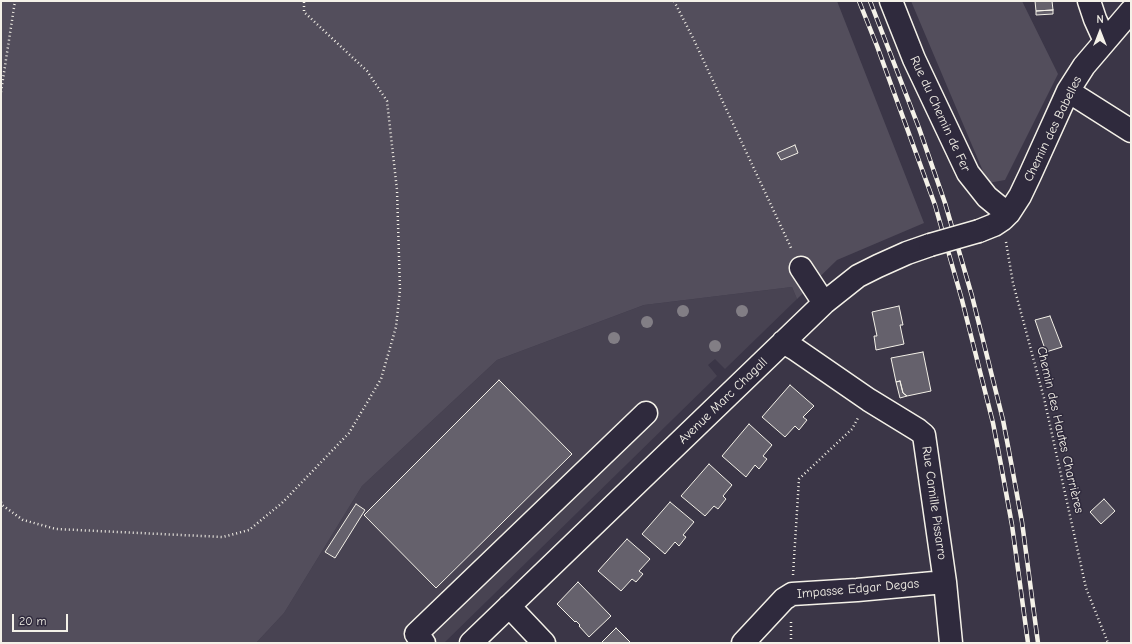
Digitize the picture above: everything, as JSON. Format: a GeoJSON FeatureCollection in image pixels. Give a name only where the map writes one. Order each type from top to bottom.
{"type":"FeatureCollection","features":[{"type":"Feature","properties":{"kind":"street","name":"Rue du Chemin de Fer"},"geometry":{"type":"LineString","coordinates":[[891,1],[914,59],[968,173],[987,197],[998,206],[1006,216]]}},
{"type":"Feature","properties":{"kind":"street"},"geometry":{"type":"LineString","coordinates":[[1089,1],[1104,41]]}},
{"type":"Feature","properties":{"kind":"street","name":"Chemin des Babelles"},"geometry":{"type":"LineString","coordinates":[[1006,216],[1020,196],[1027,182],[1068,91],[1084,66],[1131,11]]}},
{"type":"Feature","properties":{"kind":"street"},"geometry":{"type":"LineString","coordinates":[[1068,91],[1131,131]]}},
{"type":"Feature","properties":{"kind":"street","name":"Avenue Marc Chagall"},"geometry":{"type":"LineString","coordinates":[[471,643],[824,303],[858,276],[878,266],[907,253],[979,231],[994,225],[1006,216]]}},
{"type":"Feature","properties":{"kind":"street"},"geometry":{"type":"LineString","coordinates":[[801,268],[824,303]]}},
{"type":"Feature","properties":{"kind":"street","name":"Rue Camille Pissarro"},"geometry":{"type":"LineString","coordinates":[[783,342],[868,400],[918,430],[924,436],[945,582],[951,643]]}},
{"type":"Feature","properties":{"kind":"street"},"geometry":{"type":"LineString","coordinates":[[424,643],[416,634],[646,413]]}},
{"type":"Feature","properties":{"kind":"street","name":"Impasse Edgar Degas"},"geometry":{"type":"LineString","coordinates":[[743,643],[784,599],[792,594],[945,582]]}},
{"type":"Feature","properties":{"kind":"street"},"geometry":{"type":"LineString","coordinates":[[509,606],[544,643]]}},
{"type":"Feature","properties":{"kind":"path"},"geometry":{"type":"LineString","coordinates":[[1,92],[15,1]]}},
{"type":"Feature","properties":{"kind":"path"},"geometry":{"type":"LineString","coordinates":[[1,502],[2,505],[24,520],[56,529],[223,537],[249,530],[282,503],[349,433],[381,379],[396,327],[400,290],[397,183],[387,101],[367,71],[304,12],[304,1]]}},
{"type":"Feature","properties":{"kind":"path"},"geometry":{"type":"LineString","coordinates":[[674,1],[693,38],[801,268]]}},
{"type":"Feature","properties":{"kind":"path","name":"Chemin des Hautes Charrières"},"geometry":{"type":"LineString","coordinates":[[1006,216],[1013,283],[1044,398],[1086,588],[1108,643]]}},
{"type":"Feature","properties":{"kind":"path"},"geometry":{"type":"LineString","coordinates":[[791,643],[792,594],[799,479],[852,429],[868,400]]}},
{"type":"Feature","properties":{"kind":"shaded area"},"geometry":{"type":"Polygon","coordinates":[[[1,1],[837,1],[924,223],[837,260],[797,299],[792,287],[644,305],[497,360],[362,486],[284,613],[256,643],[1,643],[1,1]]]}},
{"type":"Feature","properties":{"kind":"shaded area"},"geometry":{"type":"Polygon","coordinates":[[[911,1],[1022,1],[1058,74],[1005,180],[988,183],[911,1]]]}},
{"type":"Feature","properties":{"kind":"shaded area"},"geometry":{"type":"Polygon","coordinates":[[[792,287],[797,299],[725,369],[715,359],[708,365],[717,376],[444,643],[256,643],[284,613],[362,486],[497,360],[644,305],[792,287]]]}},
{"type":"Feature","properties":{"kind":"building"},"geometry":{"type":"Polygon","coordinates":[[[1035,1],[1052,1],[1053,10],[1036,11],[1035,1]]]}},
{"type":"Feature","properties":{"kind":"building"},"geometry":{"type":"Polygon","coordinates":[[[1053,10],[1053,14],[1036,15],[1036,11],[1053,10]]]}},
{"type":"Feature","properties":{"kind":"building"},"geometry":{"type":"Polygon","coordinates":[[[795,145],[798,153],[781,160],[777,153],[795,145]]]}},
{"type":"Feature","properties":{"kind":"building"},"geometry":{"type":"Polygon","coordinates":[[[899,306],[903,325],[900,325],[904,344],[876,350],[874,336],[877,336],[872,312],[899,306]]]}},
{"type":"Feature","properties":{"kind":"building"},"geometry":{"type":"Polygon","coordinates":[[[1050,316],[1062,347],[1046,352],[1035,320],[1050,316]]]}},
{"type":"Feature","properties":{"kind":"building"},"geometry":{"type":"Polygon","coordinates":[[[923,352],[931,391],[907,396],[903,393],[900,381],[896,382],[891,358],[923,352]]]}},
{"type":"Feature","properties":{"kind":"building"},"geometry":{"type":"Polygon","coordinates":[[[499,380],[572,454],[436,588],[364,515],[499,380]]]}},
{"type":"Feature","properties":{"kind":"building"},"geometry":{"type":"Polygon","coordinates":[[[900,381],[903,393],[907,396],[900,398],[896,382],[900,381]]]}},
{"type":"Feature","properties":{"kind":"building"},"geometry":{"type":"Polygon","coordinates":[[[790,385],[814,406],[803,417],[807,420],[799,430],[795,426],[785,437],[762,417],[790,385]]]}},
{"type":"Feature","properties":{"kind":"building"},"geometry":{"type":"Polygon","coordinates":[[[749,424],[772,445],[763,456],[767,459],[759,469],[755,465],[746,477],[722,456],[749,424]]]}},
{"type":"Feature","properties":{"kind":"building"},"geometry":{"type":"Polygon","coordinates":[[[709,464],[732,485],[723,496],[726,499],[718,509],[714,506],[705,516],[681,496],[709,464]]]}},
{"type":"Feature","properties":{"kind":"building"},"geometry":{"type":"Polygon","coordinates":[[[1104,499],[1115,511],[1101,524],[1090,512],[1104,499]]]}},
{"type":"Feature","properties":{"kind":"building"},"geometry":{"type":"Polygon","coordinates":[[[670,502],[694,522],[683,535],[686,537],[679,546],[675,542],[665,554],[642,534],[670,502]]]}},
{"type":"Feature","properties":{"kind":"building"},"geometry":{"type":"Polygon","coordinates":[[[356,504],[365,510],[335,558],[325,552],[356,504]]]}},
{"type":"Feature","properties":{"kind":"building"},"geometry":{"type":"Polygon","coordinates":[[[627,539],[650,559],[639,571],[643,574],[636,582],[632,579],[621,591],[598,571],[627,539]]]}},
{"type":"Feature","properties":{"kind":"building"},"geometry":{"type":"Polygon","coordinates":[[[578,582],[611,616],[589,637],[579,626],[580,625],[557,604],[578,582]]]}},
{"type":"Feature","properties":{"kind":"building"},"geometry":{"type":"Polygon","coordinates":[[[616,628],[631,643],[601,643],[616,628]]]}},
{"type":"Feature","properties":{"kind":"railway"},"geometry":{"type":"LineString","coordinates":[[859,1],[935,205],[962,300],[993,423],[1012,525],[1028,643]]}},
{"type":"Feature","properties":{"kind":"railway"},"geometry":{"type":"LineString","coordinates":[[870,1],[919,128],[945,203],[972,296],[1003,420],[1011,462],[1022,522],[1038,643]]}}]}
